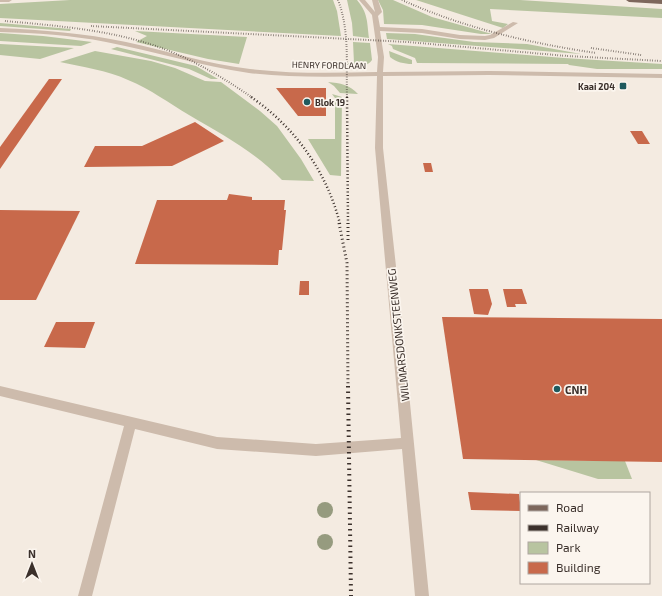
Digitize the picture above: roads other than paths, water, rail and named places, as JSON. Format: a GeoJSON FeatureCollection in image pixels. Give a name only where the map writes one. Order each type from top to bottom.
{"type":"FeatureCollection","features":[{"type":"Feature","properties":{"kind":"main road"},"geometry":{"type":"LineString","coordinates":[[629,0],[662,2]]}},
{"type":"Feature","properties":{"kind":"street"},"geometry":{"type":"LineString","coordinates":[[0,0],[9,0]]}},
{"type":"Feature","properties":{"kind":"street"},"geometry":{"type":"LineString","coordinates":[[362,0],[375,15]]}},
{"type":"Feature","properties":{"kind":"street","name":"WILMARSDONKSTEENWEG"},"geometry":{"type":"LineString","coordinates":[[375,0],[378,12],[375,15],[381,57],[379,148],[422,596]]}},
{"type":"Feature","properties":{"kind":"street"},"geometry":{"type":"LineString","coordinates":[[377,29],[422,30],[460,37],[485,38],[492,37],[515,23]]}},
{"type":"Feature","properties":{"kind":"street","name":"HENRY FORDLAAN"},"geometry":{"type":"LineString","coordinates":[[0,30],[38,32],[107,40],[244,70],[272,73],[381,75],[447,73],[662,76]]}},
{"type":"Feature","properties":{"kind":"street"},"geometry":{"type":"LineString","coordinates":[[0,391],[217,443],[316,450],[408,443]]}},
{"type":"Feature","properties":{"kind":"street"},"geometry":{"type":"LineString","coordinates":[[85,596],[131,422]]}},
{"type":"Feature","properties":{"kind":"railway"},"geometry":{"type":"LineString","coordinates":[[338,0],[342,12],[346,39]]}},
{"type":"Feature","properties":{"kind":"railway"},"geometry":{"type":"LineString","coordinates":[[402,0],[449,19],[497,33],[596,53]]}},
{"type":"Feature","properties":{"kind":"railway"},"geometry":{"type":"LineString","coordinates":[[5,21],[86,30],[126,37],[164,49],[199,65],[221,77],[253,98]]}},
{"type":"Feature","properties":{"kind":"railway"},"geometry":{"type":"LineString","coordinates":[[91,26],[346,39]]}},
{"type":"Feature","properties":{"kind":"railway"},"geometry":{"type":"LineString","coordinates":[[346,39],[408,42],[567,56],[662,61]]}},
{"type":"Feature","properties":{"kind":"railway"},"geometry":{"type":"LineString","coordinates":[[346,39],[347,97]]}},
{"type":"Feature","properties":{"kind":"railway"},"geometry":{"type":"LineString","coordinates":[[591,48],[641,55]]}},
{"type":"Feature","properties":{"kind":"railway"},"geometry":{"type":"LineString","coordinates":[[251,97],[282,122],[307,152],[327,186],[340,224]]}},
{"type":"Feature","properties":{"kind":"railway"},"geometry":{"type":"LineString","coordinates":[[347,97],[348,224]]}},
{"type":"Feature","properties":{"kind":"railway"},"geometry":{"type":"LineString","coordinates":[[339,223],[347,263],[348,387]]}},
{"type":"Feature","properties":{"kind":"railway"},"geometry":{"type":"LineString","coordinates":[[348,224],[348,241]]}},
{"type":"Feature","properties":{"kind":"railway"},"geometry":{"type":"LineString","coordinates":[[348,386],[351,596]]}},
{"type":"Feature","properties":{"kind":"place","name":"Kaai 204"},"geometry":{"type":"Point","coordinates":[623,86]}},
{"type":"Feature","properties":{"kind":"place","name":"Blok 19"},"geometry":{"type":"Point","coordinates":[307,102]}},
{"type":"Feature","properties":{"kind":"place","name":"CNH"},"geometry":{"type":"Point","coordinates":[557,389]}}]}
